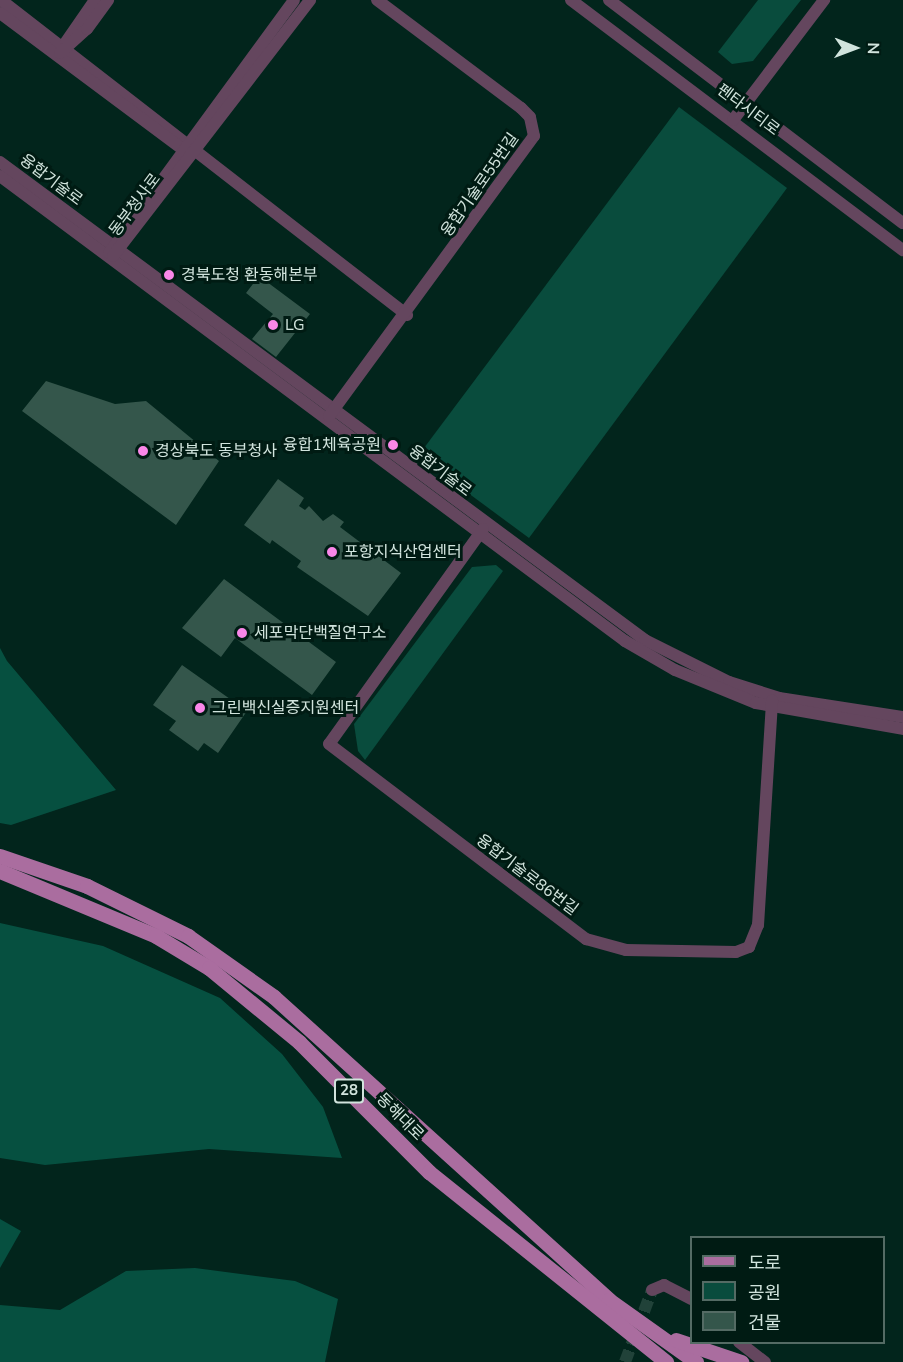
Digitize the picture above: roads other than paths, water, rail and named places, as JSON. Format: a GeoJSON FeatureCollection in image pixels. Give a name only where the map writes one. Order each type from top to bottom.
{"type":"FeatureCollection","features":[{"type":"Feature","properties":{"kind":"main road"},"geometry":{"type":"LineString","coordinates":[[0,856],[87,886],[188,936],[274,997],[625,1312],[696,1362]]}},
{"type":"Feature","properties":{"kind":"main road","name":"동해대로"},"geometry":{"type":"LineString","coordinates":[[0,872],[156,936],[209,968],[299,1042],[429,1172],[666,1362]]}},
{"type":"Feature","properties":{"kind":"main road"},"geometry":{"type":"LineString","coordinates":[[598,1308],[658,1362]]}},
{"type":"Feature","properties":{"kind":"main road"},"geometry":{"type":"LineString","coordinates":[[625,1312],[696,1350],[741,1362]]}},
{"type":"Feature","properties":{"kind":"street"},"geometry":{"type":"LineString","coordinates":[[1,0],[187,150],[407,315]]}},
{"type":"Feature","properties":{"kind":"street"},"geometry":{"type":"LineString","coordinates":[[61,50],[95,0]]}},
{"type":"Feature","properties":{"kind":"street"},"geometry":{"type":"LineString","coordinates":[[61,50],[108,0]]}},
{"type":"Feature","properties":{"kind":"street","name":"동부청사로"},"geometry":{"type":"LineString","coordinates":[[113,252],[294,0]]}},
{"type":"Feature","properties":{"kind":"street","name":"동부청사로"},"geometry":{"type":"LineString","coordinates":[[187,150],[310,0]]}},
{"type":"Feature","properties":{"kind":"street","name":"융합기술로55번길"},"geometry":{"type":"LineString","coordinates":[[329,416],[407,315],[525,152],[534,128],[521,108],[377,0]]}},
{"type":"Feature","properties":{"kind":"street","name":"펜타시티로"},"geometry":{"type":"LineString","coordinates":[[572,0],[903,250]]}},
{"type":"Feature","properties":{"kind":"street","name":"펜타시티로"},"geometry":{"type":"LineString","coordinates":[[609,0],[903,223]]}},
{"type":"Feature","properties":{"kind":"street"},"geometry":{"type":"LineString","coordinates":[[733,120],[824,0]]}},
{"type":"Feature","properties":{"kind":"street"},"geometry":{"type":"LineString","coordinates":[[0,13],[61,50]]}},
{"type":"Feature","properties":{"kind":"street","name":"융합기술로"},"geometry":{"type":"LineString","coordinates":[[0,162],[113,252],[482,530],[645,640],[692,666],[772,701],[903,729]]}},
{"type":"Feature","properties":{"kind":"street","name":"융합기술로"},"geometry":{"type":"LineString","coordinates":[[0,176],[113,252]]}},
{"type":"Feature","properties":{"kind":"street","name":"융합기술로86번길"},"geometry":{"type":"LineString","coordinates":[[482,530],[329,744],[586,939],[626,950],[736,952],[749,947],[758,925],[772,701]]}},
{"type":"Feature","properties":{"kind":"street","name":"융합기술로"},"geometry":{"type":"LineString","coordinates":[[772,701],[903,717]]}},
{"type":"Feature","properties":{"kind":"street"},"geometry":{"type":"LineString","coordinates":[[652,1290],[664,1285],[690,1298]]}},
{"type":"Feature","properties":{"kind":"street"},"geometry":{"type":"LineString","coordinates":[[742,1344],[765,1362]]}},
{"type":"Feature","properties":{"kind":"tunnel"},"geometry":{"type":"LineString","coordinates":[[625,1362],[652,1290]]}},
{"type":"Feature","properties":{"kind":"place","name":"경북도청 환동해본부"},"geometry":{"type":"Point","coordinates":[169,275]}},
{"type":"Feature","properties":{"kind":"place","name":"LG"},"geometry":{"type":"Point","coordinates":[273,325]}},
{"type":"Feature","properties":{"kind":"place","name":"융합1체육공원"},"geometry":{"type":"Point","coordinates":[393,445]}},
{"type":"Feature","properties":{"kind":"place","name":"경상북도 동부청사"},"geometry":{"type":"Point","coordinates":[143,451]}},
{"type":"Feature","properties":{"kind":"place","name":"포항지식산업센터"},"geometry":{"type":"Point","coordinates":[332,552]}},
{"type":"Feature","properties":{"kind":"place","name":"세포막단백질연구소"},"geometry":{"type":"Point","coordinates":[242,633]}},
{"type":"Feature","properties":{"kind":"place","name":"그린백신실증지원센터"},"geometry":{"type":"Point","coordinates":[200,708]}}]}
